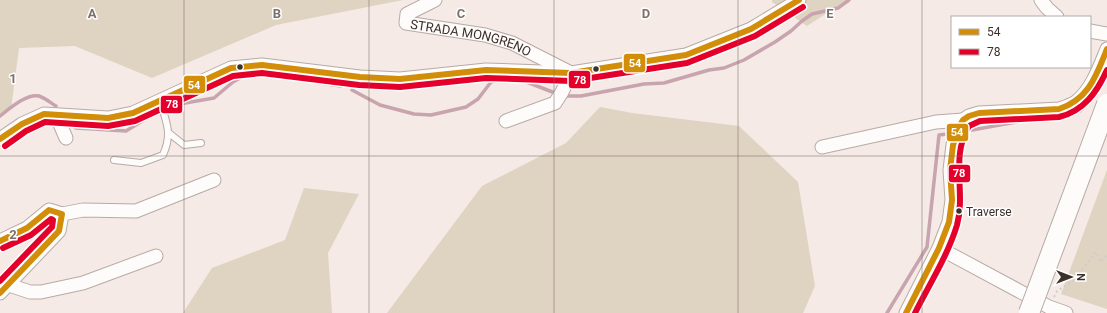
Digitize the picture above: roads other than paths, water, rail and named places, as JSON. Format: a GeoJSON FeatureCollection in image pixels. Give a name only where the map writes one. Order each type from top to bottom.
{"type":"FeatureCollection","features":[{"type":"Feature","properties":{"kind":"main road"},"geometry":{"type":"LineString","coordinates":[[1029,313],[1107,104]]}},
{"type":"Feature","properties":{"kind":"street","name":"STRADA MONGRENO"},"geometry":{"type":"LineString","coordinates":[[435,0],[407,14],[406,23],[485,35],[512,43],[570,73]]}},
{"type":"Feature","properties":{"kind":"street","name":"STRADA MONGRENO"},"geometry":{"type":"LineString","coordinates":[[0,139],[22,124],[44,114],[108,118],[133,113],[231,68],[262,64],[360,77],[400,79],[486,70],[570,73],[686,55],[751,29],[799,0]]}},
{"type":"Feature","properties":{"kind":"street"},"geometry":{"type":"LineString","coordinates":[[1041,0],[1046,8],[1056,16]]}},
{"type":"Feature","properties":{"kind":"street"},"geometry":{"type":"LineString","coordinates":[[1091,31],[1107,34]]}},
{"type":"Feature","properties":{"kind":"street"},"geometry":{"type":"LineString","coordinates":[[906,313],[939,248],[949,222],[952,200],[950,170],[953,145],[961,122],[969,116],[979,113],[1059,109],[1076,102],[1084,93],[1098,71],[1107,49]]}},
{"type":"Feature","properties":{"kind":"street"},"geometry":{"type":"LineString","coordinates":[[506,121],[554,103],[562,92],[570,73]]}},
{"type":"Feature","properties":{"kind":"street"},"geometry":{"type":"LineString","coordinates":[[56,115],[66,138]]}},
{"type":"Feature","properties":{"kind":"street"},"geometry":{"type":"LineString","coordinates":[[822,147],[936,122],[961,122]]}},
{"type":"Feature","properties":{"kind":"street"},"geometry":{"type":"LineString","coordinates":[[0,241],[27,228],[48,210],[62,214],[83,210],[136,211],[214,180]]}},
{"type":"Feature","properties":{"kind":"street"},"geometry":{"type":"LineString","coordinates":[[4,289],[59,231],[62,214]]}},
{"type":"Feature","properties":{"kind":"street"},"geometry":{"type":"LineString","coordinates":[[939,248],[1049,307],[1066,313]]}},
{"type":"Feature","properties":{"kind":"street"},"geometry":{"type":"LineString","coordinates":[[4,289],[41,292],[82,283],[156,256]]}},
{"type":"Feature","properties":{"kind":"lane"},"geometry":{"type":"LineString","coordinates":[[114,160],[141,163],[163,155],[168,143],[169,133],[160,100]]}},
{"type":"Feature","properties":{"kind":"lane"},"geometry":{"type":"LineString","coordinates":[[169,133],[184,146],[201,143]]}},
{"type":"Feature","properties":{"kind":"waterway"},"geometry":{"type":"LineString","coordinates":[[563,96],[581,96],[644,84],[664,83],[709,70],[724,68],[744,60],[775,42],[812,14],[838,8],[849,0]]}},
{"type":"Feature","properties":{"kind":"waterway"},"geometry":{"type":"LineString","coordinates":[[1063,114],[1080,111],[1091,101],[1107,70]]}},
{"type":"Feature","properties":{"kind":"waterway"},"geometry":{"type":"LineString","coordinates":[[168,106],[214,98],[233,82],[247,74],[262,74],[341,86]]}},
{"type":"Feature","properties":{"kind":"waterway"},"geometry":{"type":"LineString","coordinates":[[352,90],[380,105],[414,114],[431,115],[466,107],[478,99],[491,82],[500,79],[519,79],[555,93]]}},
{"type":"Feature","properties":{"kind":"waterway"},"geometry":{"type":"LineString","coordinates":[[0,116],[18,102],[34,96],[39,96],[46,99],[56,106]]}},
{"type":"Feature","properties":{"kind":"waterway"},"geometry":{"type":"LineString","coordinates":[[68,122],[76,128],[126,131],[160,110]]}},
{"type":"Feature","properties":{"kind":"waterway"},"geometry":{"type":"LineString","coordinates":[[961,132],[1055,115]]}},
{"type":"Feature","properties":{"kind":"waterway"},"geometry":{"type":"LineString","coordinates":[[887,313],[927,247],[939,135],[955,133]]}},
{"type":"Feature","properties":{"kind":"place","name":"Traverse"},"geometry":{"type":"Point","coordinates":[959,211]}}]}
